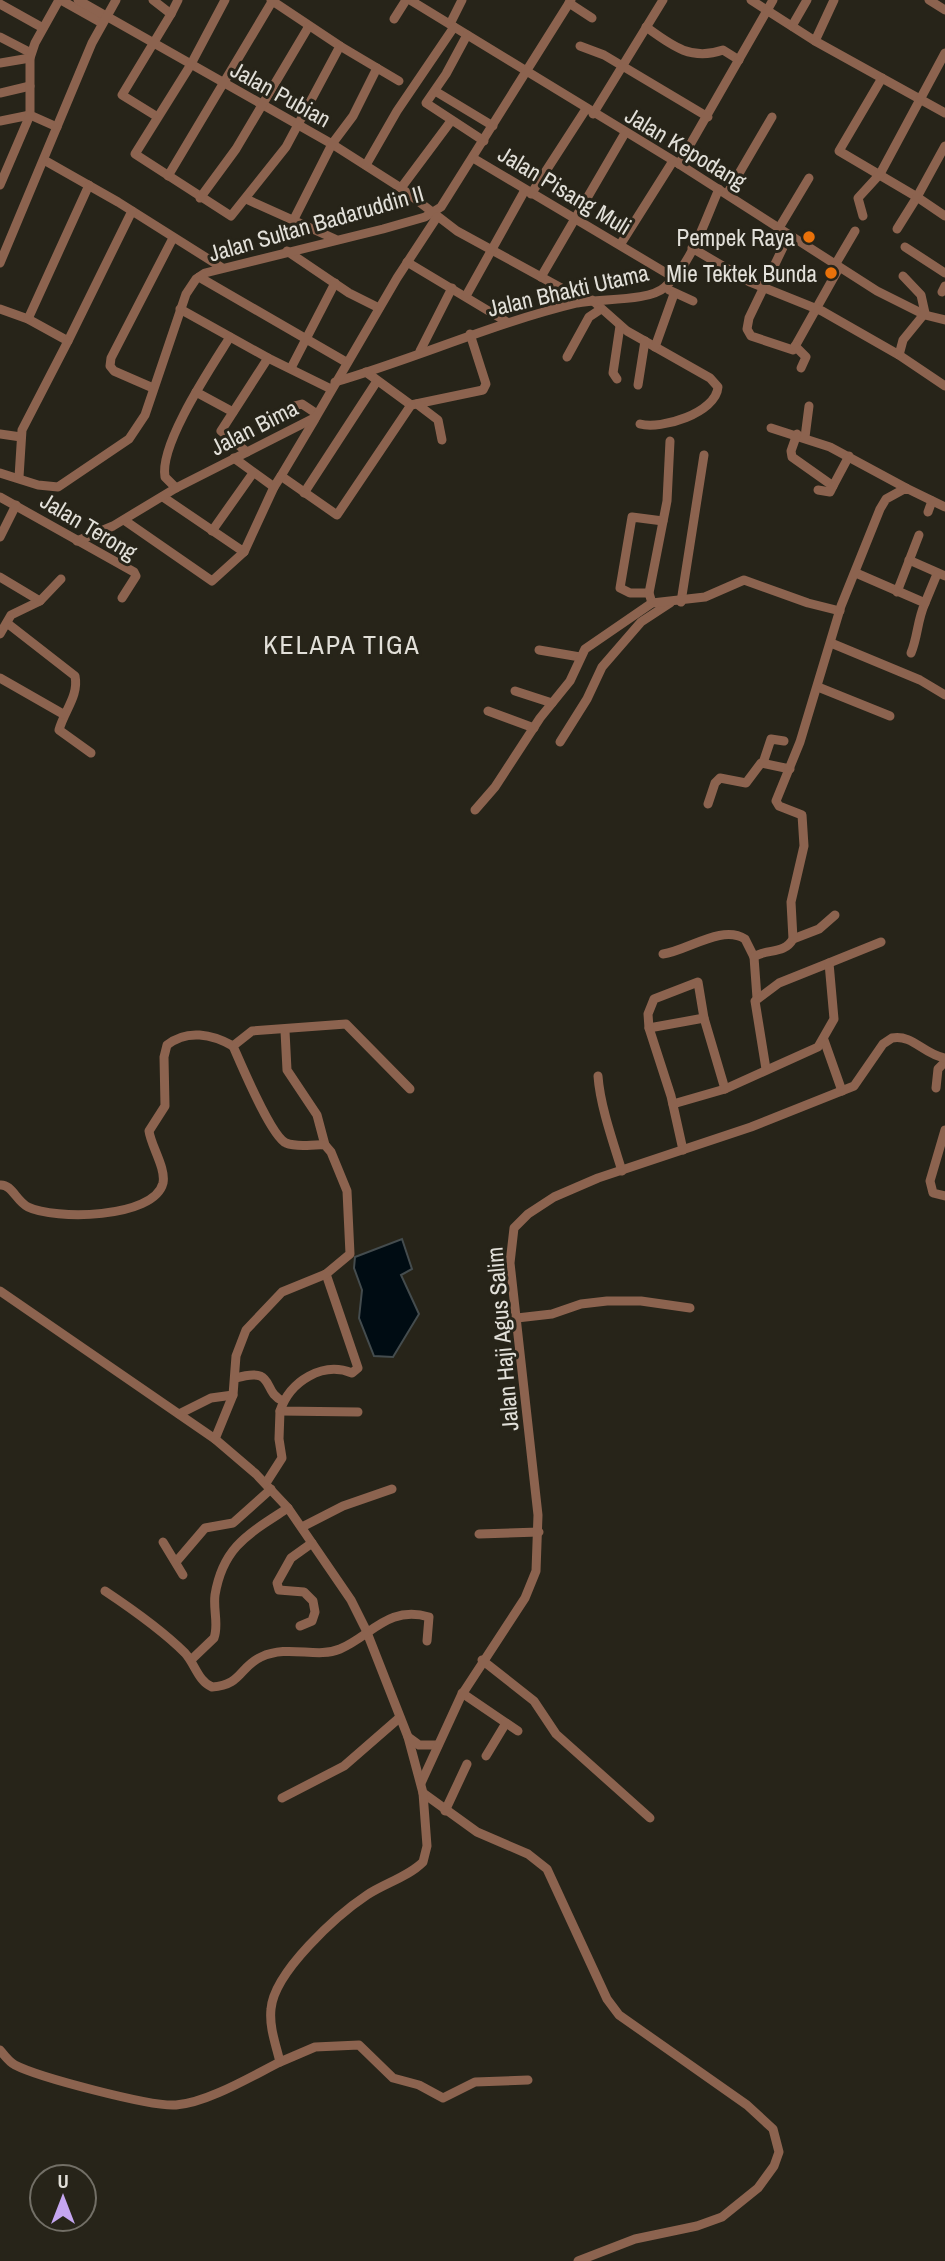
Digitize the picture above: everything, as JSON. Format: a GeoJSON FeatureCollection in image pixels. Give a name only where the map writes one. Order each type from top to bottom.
{"type":"FeatureCollection","features":[{"type":"Feature","properties":{"kind":"street"},"geometry":{"type":"LineString","coordinates":[[0,185],[4,166],[30,115],[31,56],[43,28],[60,0],[104,19]]}},
{"type":"Feature","properties":{"kind":"street"},"geometry":{"type":"LineString","coordinates":[[78,0],[104,19]]}},
{"type":"Feature","properties":{"kind":"street"},"geometry":{"type":"LineString","coordinates":[[0,263],[104,19],[116,0]]}},
{"type":"Feature","properties":{"kind":"street"},"geometry":{"type":"LineString","coordinates":[[153,0],[171,14]]}},
{"type":"Feature","properties":{"kind":"street"},"geometry":{"type":"LineString","coordinates":[[156,116],[122,94],[178,0]]}},
{"type":"Feature","properties":{"kind":"street"},"geometry":{"type":"LineString","coordinates":[[225,0],[190,66],[156,116],[135,154],[231,216],[271,169],[299,125],[340,46]]}},
{"type":"Feature","properties":{"kind":"street"},"geometry":{"type":"LineString","coordinates":[[168,176],[272,0],[340,46],[399,80]]}},
{"type":"Feature","properties":{"kind":"street"},"geometry":{"type":"LineString","coordinates":[[394,19],[408,0]]}},
{"type":"Feature","properties":{"kind":"street","name":"Jalan Kepodang"},"geometry":{"type":"LineString","coordinates":[[408,0],[676,162],[837,266],[925,315],[945,320]]}},
{"type":"Feature","properties":{"kind":"street"},"geometry":{"type":"LineString","coordinates":[[366,165],[452,26],[462,0]]}},
{"type":"Feature","properties":{"kind":"street"},"geometry":{"type":"LineString","coordinates":[[466,296],[528,192],[623,66],[663,0]]}},
{"type":"Feature","properties":{"kind":"street"},"geometry":{"type":"LineString","coordinates":[[751,0],[815,41],[945,113]]}},
{"type":"Feature","properties":{"kind":"street"},"geometry":{"type":"LineString","coordinates":[[620,245],[708,117],[773,0]]}},
{"type":"Feature","properties":{"kind":"street"},"geometry":{"type":"LineString","coordinates":[[792,26],[807,0]]}},
{"type":"Feature","properties":{"kind":"street"},"geometry":{"type":"LineString","coordinates":[[815,41],[834,0]]}},
{"type":"Feature","properties":{"kind":"street"},"geometry":{"type":"LineString","coordinates":[[929,0],[945,10]]}},
{"type":"Feature","properties":{"kind":"street"},"geometry":{"type":"LineString","coordinates":[[570,2],[592,18]]}},
{"type":"Feature","properties":{"kind":"street","name":"Jalan Sultan Badaruddin II"},"geometry":{"type":"LineString","coordinates":[[0,473],[49,488],[65,485],[129,439],[145,415],[180,309],[190,286],[199,277],[221,267],[435,216],[448,200],[570,2]]}},
{"type":"Feature","properties":{"kind":"street"},"geometry":{"type":"LineString","coordinates":[[0,4],[43,28]]}},
{"type":"Feature","properties":{"kind":"street","name":"Jalan Pubian"},"geometry":{"type":"LineString","coordinates":[[104,19],[154,43],[223,85],[332,144],[401,188],[435,216],[541,278],[588,301],[620,326],[717,384],[718,391],[707,407],[648,426],[639,424]]}},
{"type":"Feature","properties":{"kind":"street"},"geometry":{"type":"LineString","coordinates":[[200,198],[236,149],[309,26]]}},
{"type":"Feature","properties":{"kind":"street"},"geometry":{"type":"LineString","coordinates":[[646,27],[690,54],[708,55],[723,50],[739,60]]}},
{"type":"Feature","properties":{"kind":"street"},"geometry":{"type":"LineString","coordinates":[[467,35],[426,102],[428,107],[484,141]]}},
{"type":"Feature","properties":{"kind":"street"},"geometry":{"type":"LineString","coordinates":[[0,37],[31,56]]}},
{"type":"Feature","properties":{"kind":"street"},"geometry":{"type":"LineString","coordinates":[[580,46],[623,66],[708,117]]}},
{"type":"Feature","properties":{"kind":"street"},"geometry":{"type":"LineString","coordinates":[[863,216],[859,198],[880,174],[945,53]]}},
{"type":"Feature","properties":{"kind":"street"},"geometry":{"type":"LineString","coordinates":[[0,64],[31,56]]}},
{"type":"Feature","properties":{"kind":"street"},"geometry":{"type":"LineString","coordinates":[[294,219],[332,144],[353,116],[377,68]]}},
{"type":"Feature","properties":{"kind":"street"},"geometry":{"type":"LineString","coordinates":[[882,78],[839,153],[880,174],[945,216]]}},
{"type":"Feature","properties":{"kind":"street"},"geometry":{"type":"LineString","coordinates":[[0,93],[30,86]]}},
{"type":"Feature","properties":{"kind":"street"},"geometry":{"type":"LineString","coordinates":[[435,91],[493,126]]}},
{"type":"Feature","properties":{"kind":"street"},"geometry":{"type":"LineString","coordinates":[[0,121],[30,115],[57,127]]}},
{"type":"Feature","properties":{"kind":"street","name":"Jalan Bhakti Utama"},"geometry":{"type":"LineString","coordinates":[[333,385],[420,351],[507,322],[588,301],[647,295],[665,287],[772,117]]}},
{"type":"Feature","properties":{"kind":"street"},"geometry":{"type":"LineString","coordinates":[[401,188],[451,121]]}},
{"type":"Feature","properties":{"kind":"street"},"geometry":{"type":"LineString","coordinates":[[541,278],[625,133]]}},
{"type":"Feature","properties":{"kind":"street"},"geometry":{"type":"LineString","coordinates":[[897,229],[945,146]]}},
{"type":"Feature","properties":{"kind":"street","name":"Jalan Pisang Muli"},"geometry":{"type":"LineString","coordinates":[[473,158],[673,277]]}},
{"type":"Feature","properties":{"kind":"street"},"geometry":{"type":"LineString","coordinates":[[44,160],[221,267]]}},
{"type":"Feature","properties":{"kind":"street"},"geometry":{"type":"LineString","coordinates":[[779,228],[808,178]]}},
{"type":"Feature","properties":{"kind":"street"},"geometry":{"type":"LineString","coordinates":[[28,318],[89,185]]}},
{"type":"Feature","properties":{"kind":"street"},"geometry":{"type":"LineString","coordinates":[[246,199],[335,239]]}},
{"type":"Feature","properties":{"kind":"street"},"geometry":{"type":"LineString","coordinates":[[19,477],[21,437],[132,211]]}},
{"type":"Feature","properties":{"kind":"street","name":"Jalan Bima"},"geometry":{"type":"LineString","coordinates":[[77,541],[124,520],[176,488],[317,416],[346,362],[435,216]]}},
{"type":"Feature","properties":{"kind":"street"},"geometry":{"type":"LineString","coordinates":[[789,235],[749,318],[748,333],[773,346],[790,351],[796,346],[855,231]]}},
{"type":"Feature","properties":{"kind":"street"},"geometry":{"type":"LineString","coordinates":[[0,236],[10,240]]}},
{"type":"Feature","properties":{"kind":"street"},"geometry":{"type":"LineString","coordinates":[[153,388],[114,371],[111,359],[173,238]]}},
{"type":"Feature","properties":{"kind":"street"},"geometry":{"type":"LineString","coordinates":[[905,247],[945,272]]}},
{"type":"Feature","properties":{"kind":"street"},"geometry":{"type":"LineString","coordinates":[[692,248],[762,288],[816,309],[899,355],[945,386]]}},
{"type":"Feature","properties":{"kind":"street"},"geometry":{"type":"LineString","coordinates":[[287,251],[379,308]]}},
{"type":"Feature","properties":{"kind":"street"},"geometry":{"type":"LineString","coordinates":[[407,262],[507,322]]}},
{"type":"Feature","properties":{"kind":"street"},"geometry":{"type":"LineString","coordinates":[[899,355],[907,334],[925,315],[921,295],[903,276]]}},
{"type":"Feature","properties":{"kind":"street"},"geometry":{"type":"LineString","coordinates":[[199,277],[346,362]]}},
{"type":"Feature","properties":{"kind":"street"},"geometry":{"type":"LineString","coordinates":[[291,368],[309,339],[335,283]]}},
{"type":"Feature","properties":{"kind":"street"},"geometry":{"type":"LineString","coordinates":[[665,287],[674,294],[693,301]]}},
{"type":"Feature","properties":{"kind":"street"},"geometry":{"type":"LineString","coordinates":[[420,351],[452,288]]}},
{"type":"Feature","properties":{"kind":"street"},"geometry":{"type":"LineString","coordinates":[[655,347],[674,294]]}},
{"type":"Feature","properties":{"kind":"street"},"geometry":{"type":"LineString","coordinates":[[0,309],[28,318],[68,341]]}},
{"type":"Feature","properties":{"kind":"street"},"geometry":{"type":"LineString","coordinates":[[180,309],[268,358],[333,385]]}},
{"type":"Feature","properties":{"kind":"street"},"geometry":{"type":"LineString","coordinates":[[567,356],[584,324],[601,309]]}},
{"type":"Feature","properties":{"kind":"street"},"geometry":{"type":"LineString","coordinates":[[617,379],[613,373],[620,326]]}},
{"type":"Feature","properties":{"kind":"street"},"geometry":{"type":"LineString","coordinates":[[281,476],[337,515],[414,405],[485,388],[470,334]]}},
{"type":"Feature","properties":{"kind":"street"},"geometry":{"type":"LineString","coordinates":[[176,488],[165,477],[166,458],[196,392],[230,337]]}},
{"type":"Feature","properties":{"kind":"street"},"geometry":{"type":"LineString","coordinates":[[638,385],[645,341]]}},
{"type":"Feature","properties":{"kind":"street"},"geometry":{"type":"LineString","coordinates":[[796,346],[806,357],[801,368]]}},
{"type":"Feature","properties":{"kind":"street"},"geometry":{"type":"LineString","coordinates":[[247,453],[221,433],[268,358]]}},
{"type":"Feature","properties":{"kind":"street"},"geometry":{"type":"LineString","coordinates":[[366,372],[437,419],[442,440]]}},
{"type":"Feature","properties":{"kind":"street"},"geometry":{"type":"LineString","coordinates":[[304,493],[377,381]]}},
{"type":"Feature","properties":{"kind":"street"},"geometry":{"type":"LineString","coordinates":[[196,392],[233,412]]}},
{"type":"Feature","properties":{"kind":"street"},"geometry":{"type":"LineString","coordinates":[[124,520],[212,582],[244,552],[274,488],[317,416],[302,404],[294,406]]}},
{"type":"Feature","properties":{"kind":"street"},"geometry":{"type":"LineString","coordinates":[[809,406],[801,436],[791,452],[792,457],[833,486]]}},
{"type":"Feature","properties":{"kind":"street"},"geometry":{"type":"LineString","coordinates":[[771,428],[801,436],[849,456],[945,507]]}},
{"type":"Feature","properties":{"kind":"street"},"geometry":{"type":"LineString","coordinates":[[0,434],[21,437]]}},
{"type":"Feature","properties":{"kind":"street"},"geometry":{"type":"LineString","coordinates":[[475,810],[495,788],[534,728],[575,673],[580,657],[589,647],[611,635],[650,598],[663,521],[670,441]]}},
{"type":"Feature","properties":{"kind":"street"},"geometry":{"type":"LineString","coordinates":[[676,602],[704,455]]}},
{"type":"Feature","properties":{"kind":"street"},"geometry":{"type":"LineString","coordinates":[[818,489],[830,492],[849,456]]}},
{"type":"Feature","properties":{"kind":"street"},"geometry":{"type":"LineString","coordinates":[[234,458],[274,488]]}},
{"type":"Feature","properties":{"kind":"street"},"geometry":{"type":"LineString","coordinates":[[212,531],[253,473]]}},
{"type":"Feature","properties":{"kind":"street"},"geometry":{"type":"LineString","coordinates":[[793,939],[791,902],[804,846],[804,820],[798,811],[779,806],[776,801],[818,687],[840,611],[880,509],[886,499],[906,488]]}},
{"type":"Feature","properties":{"kind":"street","name":"Jalan Terong"},"geometry":{"type":"LineString","coordinates":[[0,496],[134,572],[136,576],[122,598]]}},
{"type":"Feature","properties":{"kind":"street"},"geometry":{"type":"LineString","coordinates":[[163,497],[244,552]]}},
{"type":"Feature","properties":{"kind":"street"},"geometry":{"type":"LineString","coordinates":[[928,512],[932,500]]}},
{"type":"Feature","properties":{"kind":"street"},"geometry":{"type":"LineString","coordinates":[[0,537],[16,505]]}},
{"type":"Feature","properties":{"kind":"street"},"geometry":{"type":"LineString","coordinates":[[663,521],[632,517],[620,588],[630,593],[676,602]]}},
{"type":"Feature","properties":{"kind":"street"},"geometry":{"type":"LineString","coordinates":[[897,592],[919,535]]}},
{"type":"Feature","properties":{"kind":"street"},"geometry":{"type":"LineString","coordinates":[[909,560],[941,575],[915,628],[917,638],[911,653]]}},
{"type":"Feature","properties":{"kind":"street"},"geometry":{"type":"LineString","coordinates":[[856,573],[925,603]]}},
{"type":"Feature","properties":{"kind":"street"},"geometry":{"type":"LineString","coordinates":[[0,577],[40,601]]}},
{"type":"Feature","properties":{"kind":"street"},"geometry":{"type":"LineString","coordinates":[[0,634],[16,612],[40,601],[61,579]]}},
{"type":"Feature","properties":{"kind":"street"},"geometry":{"type":"LineString","coordinates":[[560,742],[587,699],[602,667],[641,622],[676,602],[710,595],[744,580],[808,603],[840,611]]}},
{"type":"Feature","properties":{"kind":"street"},"geometry":{"type":"LineString","coordinates":[[7,623],[75,676],[75,695],[63,714],[60,733],[91,752]]}},
{"type":"Feature","properties":{"kind":"street"},"geometry":{"type":"LineString","coordinates":[[831,643],[920,680],[945,695]]}},
{"type":"Feature","properties":{"kind":"street"},"geometry":{"type":"LineString","coordinates":[[539,650],[580,657]]}},
{"type":"Feature","properties":{"kind":"street"},"geometry":{"type":"LineString","coordinates":[[0,677],[63,714]]}},
{"type":"Feature","properties":{"kind":"street"},"geometry":{"type":"LineString","coordinates":[[818,687],[890,716]]}},
{"type":"Feature","properties":{"kind":"street"},"geometry":{"type":"LineString","coordinates":[[515,691],[552,703]]}},
{"type":"Feature","properties":{"kind":"street"},"geometry":{"type":"LineString","coordinates":[[488,711],[534,728]]}},
{"type":"Feature","properties":{"kind":"street"},"geometry":{"type":"LineString","coordinates":[[763,763],[771,739],[785,741]]}},
{"type":"Feature","properties":{"kind":"street"},"geometry":{"type":"LineString","coordinates":[[708,804],[717,780],[723,778],[746,783],[752,778],[757,766],[763,763],[790,769]]}},
{"type":"Feature","properties":{"kind":"street"},"geometry":{"type":"LineString","coordinates":[[754,957],[785,949],[793,939],[819,929],[835,915]]}},
{"type":"Feature","properties":{"kind":"street"},"geometry":{"type":"LineString","coordinates":[[663,954],[680,952],[711,938],[733,935],[745,939],[754,957],[757,998],[754,1006],[766,1069]]}},
{"type":"Feature","properties":{"kind":"street"},"geometry":{"type":"LineString","coordinates":[[757,998],[779,983],[881,942]]}},
{"type":"Feature","properties":{"kind":"street"},"geometry":{"type":"LineString","coordinates":[[673,1104],[725,1089],[766,1069],[811,1052],[824,1040],[834,1020],[829,963]]}},
{"type":"Feature","properties":{"kind":"street"},"geometry":{"type":"LineString","coordinates":[[683,1150],[673,1104],[649,1028],[648,1014],[654,999],[698,982],[704,1018],[725,1089]]}},
{"type":"Feature","properties":{"kind":"street"},"geometry":{"type":"LineString","coordinates":[[649,1028],[704,1018]]}},
{"type":"Feature","properties":{"kind":"street"},"geometry":{"type":"LineString","coordinates":[[233,1046],[252,1031],[285,1031],[313,1025],[346,1024],[410,1089]]}},
{"type":"Feature","properties":{"kind":"street"},"geometry":{"type":"LineString","coordinates":[[215,1439],[233,1395],[236,1356],[242,1338],[263,1309],[290,1287],[326,1274],[348,1258],[351,1241],[347,1191],[331,1152],[325,1145],[317,1115],[287,1070],[285,1031]]}},
{"type":"Feature","properties":{"kind":"street"},"geometry":{"type":"LineString","coordinates":[[0,1185],[8,1187],[27,1207],[80,1216],[111,1214],[159,1191],[163,1181],[149,1131],[166,1101],[164,1057],[167,1045],[186,1035],[218,1038],[233,1046],[270,1124],[282,1140],[295,1146],[325,1145]]}},
{"type":"Feature","properties":{"kind":"street","name":"Jalan Haji Agus Salim"},"geometry":{"type":"LineString","coordinates":[[422,1788],[462,1693],[531,1586],[538,1559],[539,1532],[510,1248],[520,1221],[570,1189],[842,1091],[861,1079],[879,1049],[892,1038],[909,1039],[929,1054],[945,1060]]}},
{"type":"Feature","properties":{"kind":"street"},"geometry":{"type":"LineString","coordinates":[[824,1040],[842,1091]]}},
{"type":"Feature","properties":{"kind":"street"},"geometry":{"type":"LineString","coordinates":[[936,1088],[939,1069],[945,1060]]}},
{"type":"Feature","properties":{"kind":"street"},"geometry":{"type":"LineString","coordinates":[[598,1076],[599,1098],[608,1119],[622,1171]]}},
{"type":"Feature","properties":{"kind":"street"},"geometry":{"type":"LineString","coordinates":[[945,1130],[930,1181],[933,1193],[945,1196]]}},
{"type":"Feature","properties":{"kind":"street"},"geometry":{"type":"LineString","coordinates":[[176,1562],[205,1528],[233,1523],[269,1486],[282,1458],[279,1439],[282,1406],[314,1372],[340,1368],[352,1373],[358,1368],[326,1274]]}},
{"type":"Feature","properties":{"kind":"street"},"geometry":{"type":"LineString","coordinates":[[0,1291],[215,1439],[269,1486],[302,1527],[351,1600],[366,1630],[398,1719],[408,1737],[422,1788],[427,1846],[423,1862],[344,1911],[319,1934],[276,1990],[271,2025],[280,2062]]}},
{"type":"Feature","properties":{"kind":"street"},"geometry":{"type":"LineString","coordinates":[[517,1318],[552,1314],[581,1304],[607,1301],[641,1301],[690,1308]]}},
{"type":"Feature","properties":{"kind":"street"},"geometry":{"type":"LineString","coordinates":[[236,1378],[248,1375],[262,1377],[270,1384],[282,1406]]}},
{"type":"Feature","properties":{"kind":"street"},"geometry":{"type":"LineString","coordinates":[[179,1414],[211,1398],[233,1395]]}},
{"type":"Feature","properties":{"kind":"street"},"geometry":{"type":"LineString","coordinates":[[282,1406],[358,1412]]}},
{"type":"Feature","properties":{"kind":"street"},"geometry":{"type":"LineString","coordinates":[[302,1527],[343,1506],[392,1489]]}},
{"type":"Feature","properties":{"kind":"street"},"geometry":{"type":"LineString","coordinates":[[191,1660],[214,1638],[215,1594],[231,1550],[256,1527],[288,1508]]}},
{"type":"Feature","properties":{"kind":"street"},"geometry":{"type":"LineString","coordinates":[[479,1534],[539,1532]]}},
{"type":"Feature","properties":{"kind":"street"},"geometry":{"type":"LineString","coordinates":[[163,1542],[183,1575]]}},
{"type":"Feature","properties":{"kind":"street"},"geometry":{"type":"LineString","coordinates":[[300,1626],[312,1621],[315,1612],[313,1601],[304,1592],[279,1590],[277,1583],[291,1558],[312,1543]]}},
{"type":"Feature","properties":{"kind":"street"},"geometry":{"type":"LineString","coordinates":[[105,1591],[167,1637],[191,1660],[204,1682],[215,1688],[235,1682],[254,1661],[272,1653],[290,1649],[341,1649],[366,1630],[397,1617],[425,1616],[430,1620],[427,1641]]}},
{"type":"Feature","properties":{"kind":"street"},"geometry":{"type":"LineString","coordinates":[[482,1660],[534,1702],[556,1734],[650,1818]]}},
{"type":"Feature","properties":{"kind":"street"},"geometry":{"type":"LineString","coordinates":[[462,1693],[518,1731]]}},
{"type":"Feature","properties":{"kind":"street"},"geometry":{"type":"LineString","coordinates":[[282,1798],[344,1766],[398,1719]]}},
{"type":"Feature","properties":{"kind":"street"},"geometry":{"type":"LineString","coordinates":[[486,1756],[506,1723]]}},
{"type":"Feature","properties":{"kind":"street"},"geometry":{"type":"LineString","coordinates":[[408,1737],[419,1745],[438,1745]]}},
{"type":"Feature","properties":{"kind":"street"},"geometry":{"type":"LineString","coordinates":[[445,1811],[467,1764]]}},
{"type":"Feature","properties":{"kind":"street"},"geometry":{"type":"LineString","coordinates":[[422,1788],[445,1811],[542,1864],[607,2000],[619,2015],[747,2105],[773,2129],[778,2138],[777,2158],[762,2182],[722,2217],[697,2226],[635,2239],[578,2261]]}},
{"type":"Feature","properties":{"kind":"street"},"geometry":{"type":"LineString","coordinates":[[0,2050],[15,2065],[56,2079],[174,2106],[236,2084],[315,2047],[359,2045],[393,2078],[419,2085],[443,2098],[475,2082],[528,2080]]}},
{"type":"Feature","properties":{"kind":"shaded area"},"geometry":{"type":"Polygon","coordinates":[[[402,1239],[412,1269],[401,1275],[419,1314],[393,1357],[374,1356],[359,1318],[362,1290],[354,1268],[355,1257],[402,1239]]]}},
{"type":"Feature","properties":{"kind":"place","name":"Pempek Raya"},"geometry":{"type":"Point","coordinates":[809,237]}},
{"type":"Feature","properties":{"kind":"place","name":"Mie Tektek Bunda"},"geometry":{"type":"Point","coordinates":[831,273]}},
{"type":"Feature","properties":{"kind":"district","name":"KELAPA TIGA"},"geometry":{"type":"Point","coordinates":[342,644]}}]}
